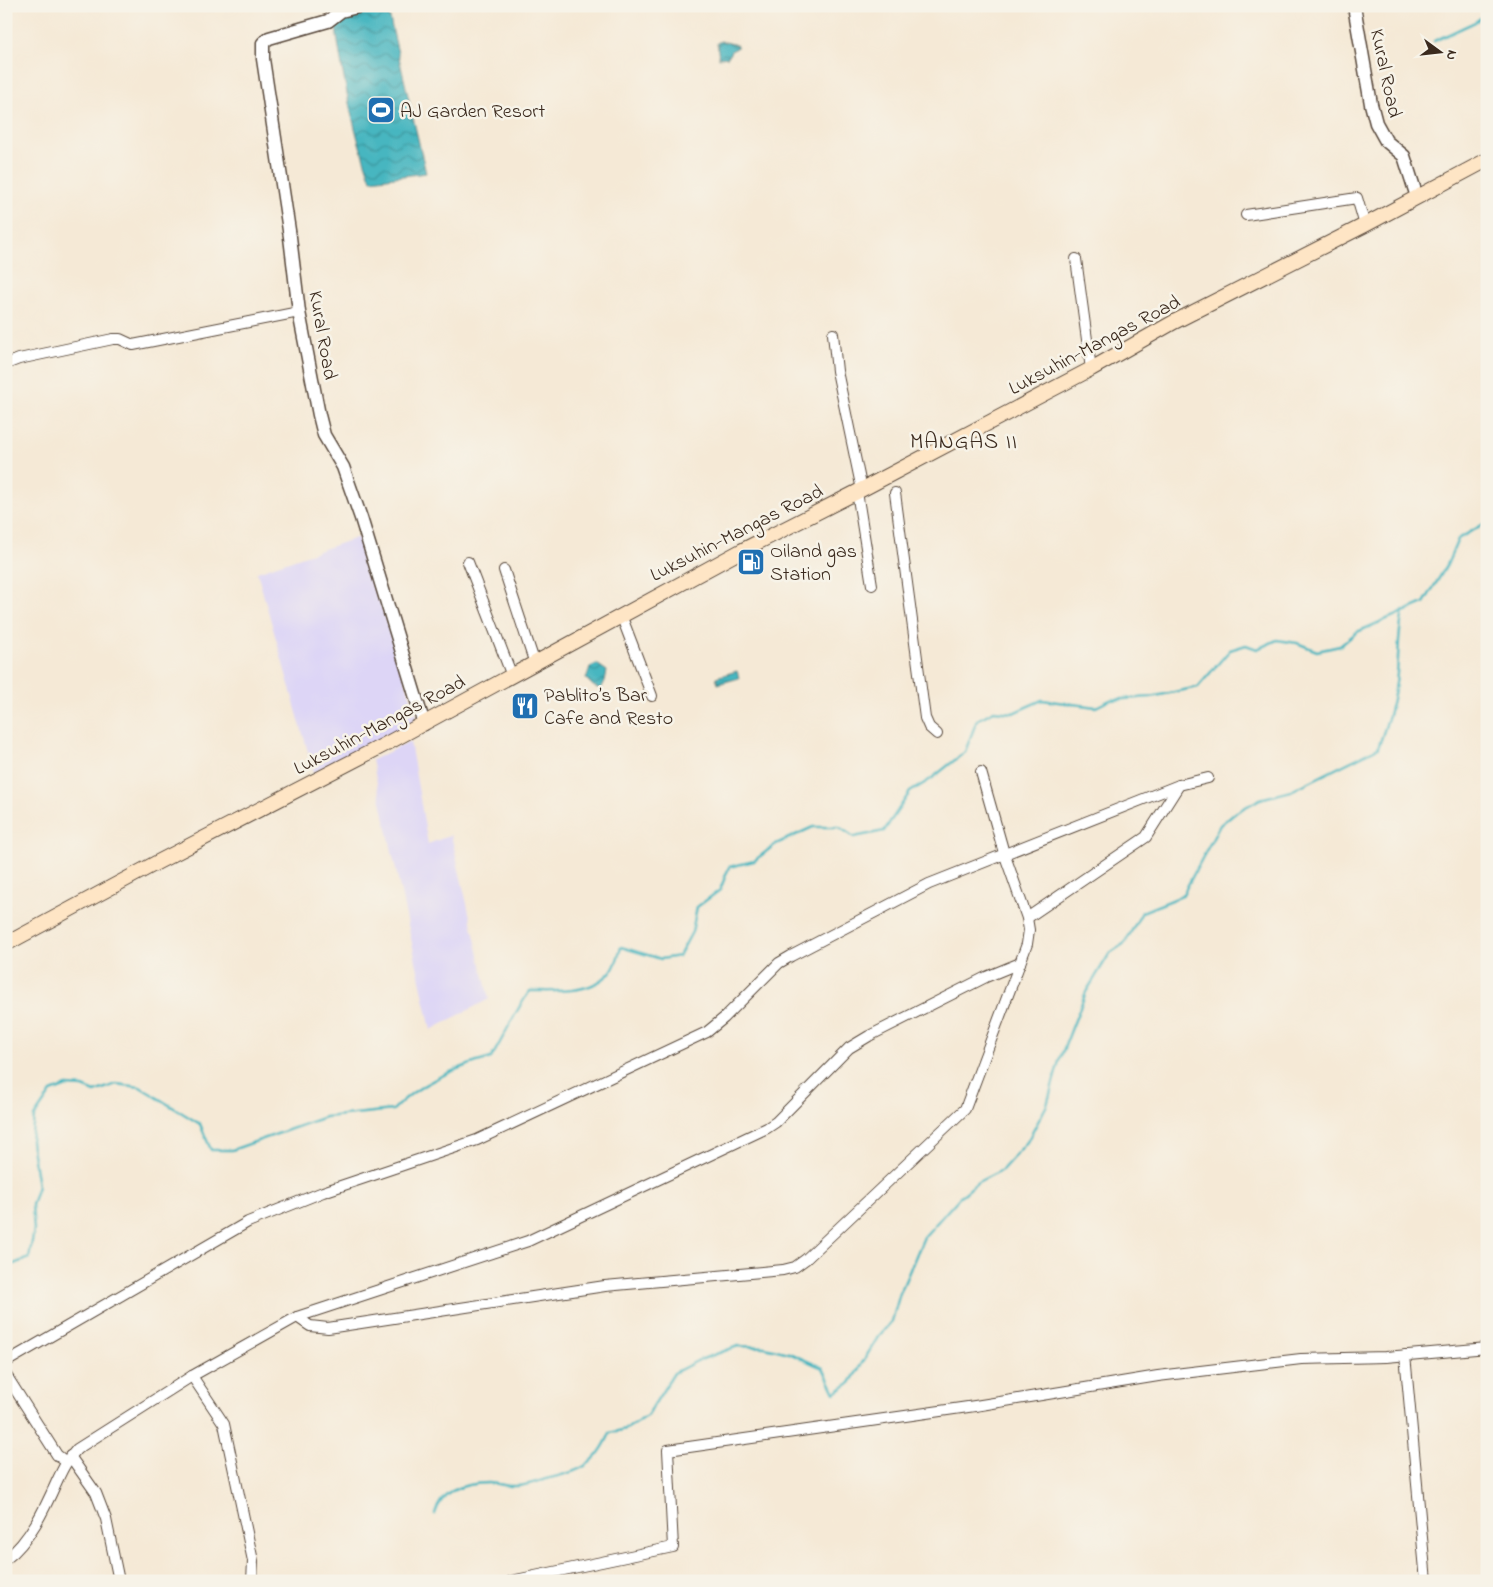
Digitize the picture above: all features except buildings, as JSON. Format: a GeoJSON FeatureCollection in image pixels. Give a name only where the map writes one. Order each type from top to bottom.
{"type":"FeatureCollection","features":[{"type":"Feature","properties":{"kind":"main road","name":"Luksuhin-Mangas Road"},"geometry":{"type":"LineString","coordinates":[[6,944],[424,724],[621,615],[1091,369],[1174,322],[1365,225],[1487,160]]}},
{"type":"Feature","properties":{"kind":"street","name":"Kural Road"},"geometry":{"type":"LineString","coordinates":[[361,6],[341,11],[328,21],[269,38],[263,43],[263,59],[290,237],[299,312],[324,435],[343,466],[424,724]]}},
{"type":"Feature","properties":{"kind":"street","name":"Kural Road"},"geometry":{"type":"LineString","coordinates":[[1354,6],[1376,123],[1386,141],[1404,156],[1417,196]]}},
{"type":"Feature","properties":{"kind":"street"},"geometry":{"type":"LineString","coordinates":[[1246,215],[1357,198],[1365,225]]}},
{"type":"Feature","properties":{"kind":"street"},"geometry":{"type":"LineString","coordinates":[[1076,259],[1091,369]]}},
{"type":"Feature","properties":{"kind":"street"},"geometry":{"type":"LineString","coordinates":[[6,364],[19,359],[113,339],[120,339],[133,345],[299,312]]}},
{"type":"Feature","properties":{"kind":"street"},"geometry":{"type":"LineString","coordinates":[[833,334],[837,371],[860,491],[872,585]]}},
{"type":"Feature","properties":{"kind":"street"},"geometry":{"type":"LineString","coordinates":[[893,472],[925,718],[937,734]]}},
{"type":"Feature","properties":{"kind":"street"},"geometry":{"type":"LineString","coordinates":[[468,562],[512,676]]}},
{"type":"Feature","properties":{"kind":"street"},"geometry":{"type":"LineString","coordinates":[[504,570],[535,664]]}},
{"type":"Feature","properties":{"kind":"street"},"geometry":{"type":"LineString","coordinates":[[621,615],[652,696]]}},
{"type":"Feature","properties":{"kind":"street"},"geometry":{"type":"LineString","coordinates":[[297,1317],[310,1326],[328,1328],[605,1286],[794,1267],[806,1259],[965,1109],[1020,962],[1029,930],[1027,918],[1004,853],[981,772]]}},
{"type":"Feature","properties":{"kind":"street"},"geometry":{"type":"LineString","coordinates":[[6,1362],[248,1222],[324,1192],[477,1140],[685,1043],[706,1032],[724,1018],[779,963],[929,884],[1180,785],[1208,778]]}},
{"type":"Feature","properties":{"kind":"street"},"geometry":{"type":"LineString","coordinates":[[1027,918],[1146,837],[1180,785]]}},
{"type":"Feature","properties":{"kind":"street"},"geometry":{"type":"LineString","coordinates":[[6,1559],[23,1545],[68,1459],[87,1441],[192,1376],[297,1317],[528,1241],[767,1128],[776,1122],[849,1048],[978,981],[1020,962]]}},
{"type":"Feature","properties":{"kind":"street"},"geometry":{"type":"LineString","coordinates":[[510,1581],[673,1547],[668,1450],[975,1406],[1158,1376],[1301,1359],[1405,1355],[1487,1348]]}},
{"type":"Feature","properties":{"kind":"street"},"geometry":{"type":"LineString","coordinates":[[1405,1355],[1426,1581]]}},
{"type":"Feature","properties":{"kind":"street"},"geometry":{"type":"LineString","coordinates":[[6,1375],[57,1455],[68,1459],[91,1486],[102,1510],[119,1581]]}},
{"type":"Feature","properties":{"kind":"street"},"geometry":{"type":"LineString","coordinates":[[192,1376],[224,1424],[253,1561],[252,1581]]}},
{"type":"Feature","properties":{"kind":"shaded area"},"geometry":{"type":"Polygon","coordinates":[[[359,537],[419,723],[314,773],[257,572],[359,537]]]}},
{"type":"Feature","properties":{"kind":"shaded area"},"geometry":{"type":"Polygon","coordinates":[[[410,742],[428,844],[451,835],[489,999],[431,1030],[372,760],[410,742]]]}},
{"type":"Feature","properties":{"kind":"water","name":"AJ Garden Resort"},"geometry":{"type":"Polygon","coordinates":[[[387,6],[426,173],[371,180],[348,99],[334,15],[387,6]]]}},
{"type":"Feature","properties":{"kind":"water"},"geometry":{"type":"Polygon","coordinates":[[[721,41],[737,45],[737,48],[731,51],[728,57],[719,58],[717,43],[721,41]]]}},
{"type":"Feature","properties":{"kind":"water"},"geometry":{"type":"Polygon","coordinates":[[[597,664],[607,671],[601,689],[593,686],[586,679],[590,667],[597,664]]]}},
{"type":"Feature","properties":{"kind":"water"},"geometry":{"type":"Polygon","coordinates":[[[737,671],[739,678],[718,684],[716,677],[737,671]]]}},
{"type":"Feature","properties":{"kind":"waterway"},"geometry":{"type":"LineString","coordinates":[[1434,41],[1475,22],[1487,13]]}},
{"type":"Feature","properties":{"kind":"waterway"},"geometry":{"type":"LineString","coordinates":[[6,1267],[29,1258],[34,1230],[32,1205],[38,1186],[31,1141],[34,1117],[51,1092],[67,1086],[83,1087],[95,1092],[116,1084],[140,1087],[200,1124],[211,1150],[232,1150],[325,1117],[393,1110],[426,1084],[465,1066],[491,1058],[530,991],[575,990],[596,983],[613,969],[621,947],[661,959],[679,956],[692,932],[697,907],[720,890],[729,867],[754,861],[776,844],[813,827],[839,827],[854,837],[884,831],[910,792],[931,779],[965,752],[977,720],[994,711],[1013,713],[1042,700],[1096,707],[1110,700],[1151,697],[1198,687],[1230,650],[1246,645],[1257,649],[1277,640],[1297,643],[1317,651],[1340,646],[1357,632],[1424,603],[1447,565],[1458,539],[1487,522]]}},
{"type":"Feature","properties":{"kind":"waterway"},"geometry":{"type":"LineString","coordinates":[[435,1514],[438,1505],[443,1499],[449,1493],[463,1486],[489,1483],[509,1486],[523,1485],[568,1473],[585,1466],[599,1453],[610,1433],[626,1429],[647,1416],[674,1373],[697,1361],[738,1346],[765,1347],[789,1353],[823,1368],[835,1393],[850,1383],[878,1337],[892,1321],[900,1293],[924,1237],[959,1198],[978,1182],[1002,1170],[1027,1142],[1047,1105],[1059,1061],[1086,992],[1110,953],[1125,943],[1142,912],[1182,896],[1220,825],[1233,814],[1260,799],[1291,791],[1378,748],[1394,692],[1403,611]]}},
{"type":"Feature","properties":{"kind":"place","name":"AJ Garden Resort"},"geometry":{"type":"Point","coordinates":[381,110]}},
{"type":"Feature","properties":{"kind":"place","name":"Oiland gas Station"},"geometry":{"type":"Point","coordinates":[751,562]}},
{"type":"Feature","properties":{"kind":"place","name":"Pablito’s Bar Cafe and Resto"},"geometry":{"type":"Point","coordinates":[525,706]}},
{"type":"Feature","properties":{"kind":"district","name":"MANGAS II"},"geometry":{"type":"Point","coordinates":[964,440]}}]}
